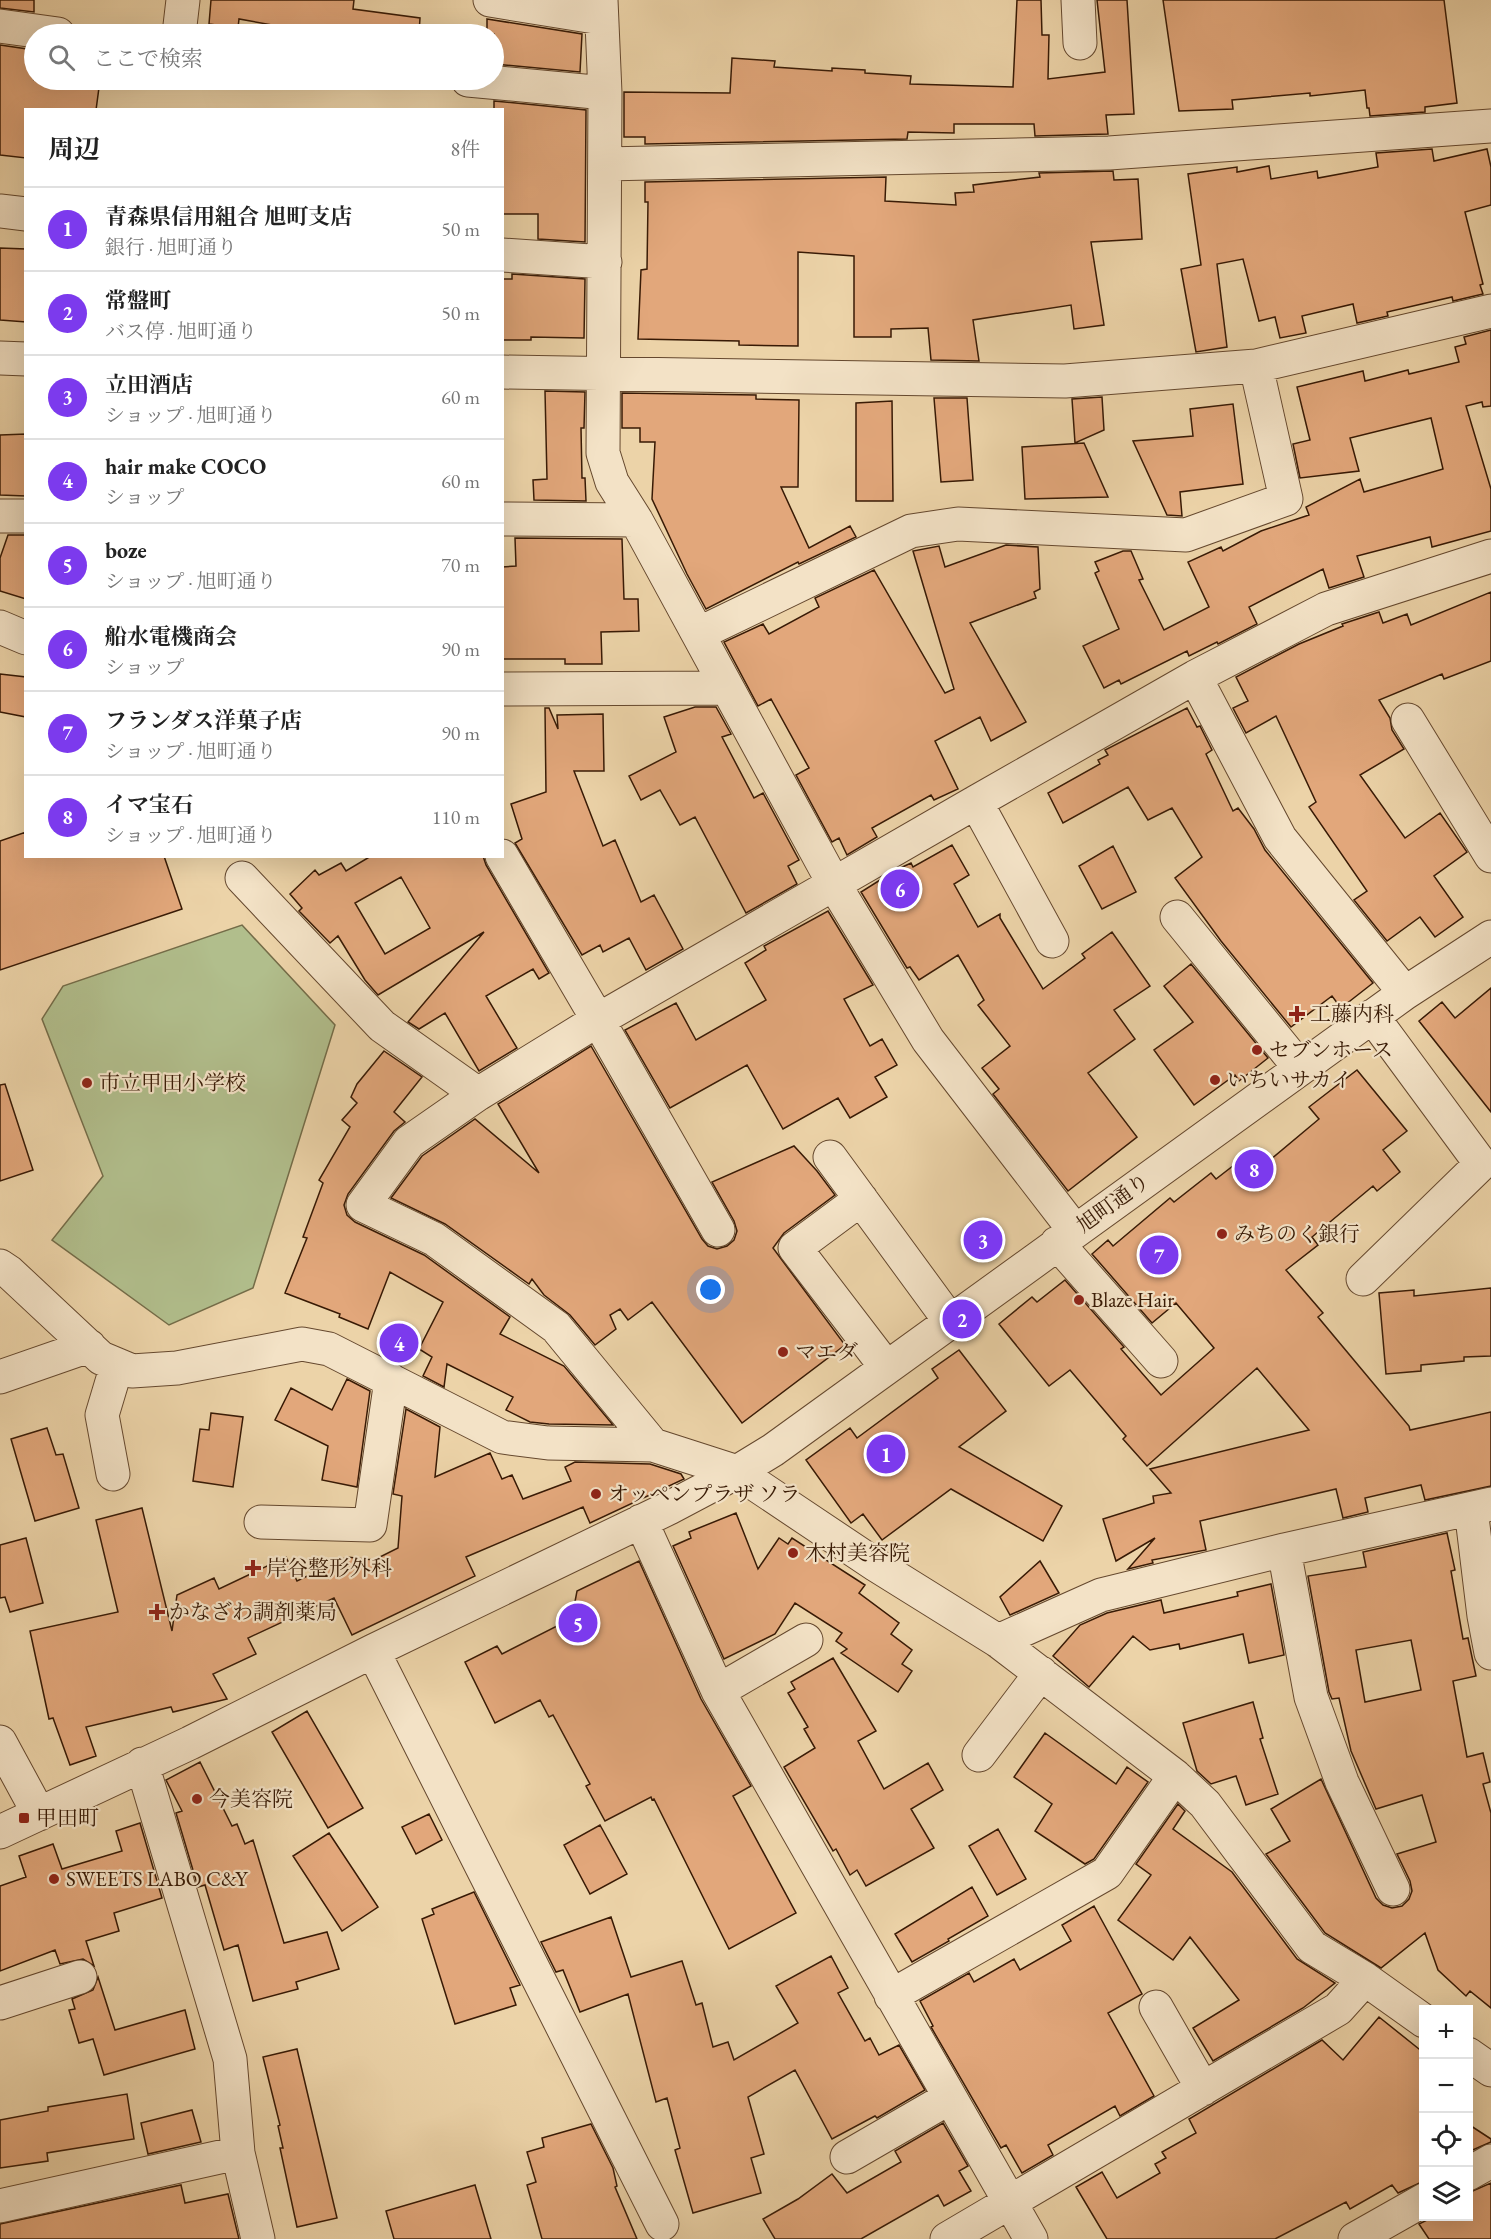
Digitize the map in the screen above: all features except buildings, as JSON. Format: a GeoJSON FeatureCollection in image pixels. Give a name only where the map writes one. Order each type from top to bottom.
{"type":"FeatureCollection","features":[{"type":"Feature","properties":{"kind":"street"},"geometry":{"type":"LineString","coordinates":[[180,24],[183,0]]}},
{"type":"Feature","properties":{"kind":"street"},"geometry":{"type":"LineString","coordinates":[[490,0],[601,9],[605,93],[603,453],[612,482],[636,520],[834,884],[927,1040],[1066,1237],[1161,1361]]}},
{"type":"Feature","properties":{"kind":"street"},"geometry":{"type":"LineString","coordinates":[[1078,0],[1080,43]]}},
{"type":"Feature","properties":{"kind":"street"},"geometry":{"type":"LineString","coordinates":[[0,26],[24,29]]}},
{"type":"Feature","properties":{"kind":"street"},"geometry":{"type":"LineString","coordinates":[[504,83],[605,93]]}},
{"type":"Feature","properties":{"kind":"street"},"geometry":{"type":"LineString","coordinates":[[605,164],[1109,153],[1491,126]]}},
{"type":"Feature","properties":{"kind":"street"},"geometry":{"type":"LineString","coordinates":[[0,211],[24,214]]}},
{"type":"Feature","properties":{"kind":"street"},"geometry":{"type":"LineString","coordinates":[[504,255],[605,262]]}},
{"type":"Feature","properties":{"kind":"street"},"geometry":{"type":"LineString","coordinates":[[504,372],[1065,381],[1256,366],[1491,311]]}},
{"type":"Feature","properties":{"kind":"street"},"geometry":{"type":"LineString","coordinates":[[0,358],[24,359]]}},
{"type":"Feature","properties":{"kind":"street"},"geometry":{"type":"LineString","coordinates":[[698,634],[911,531],[958,524],[1186,535],[1286,499],[1256,366]]}},
{"type":"Feature","properties":{"kind":"street"},"geometry":{"type":"LineString","coordinates":[[0,516],[24,516]]}},
{"type":"Feature","properties":{"kind":"street"},"geometry":{"type":"LineString","coordinates":[[504,519],[636,520]]}},
{"type":"Feature","properties":{"kind":"street"},"geometry":{"type":"LineString","coordinates":[[653,1445],[556,1327],[434,1239],[363,1205],[409,1142],[478,1094],[598,1020],[1195,677],[1326,609],[1491,556]]}},
{"type":"Feature","properties":{"kind":"street"},"geometry":{"type":"LineString","coordinates":[[0,627],[24,637]]}},
{"type":"Feature","properties":{"kind":"street"},"geometry":{"type":"LineString","coordinates":[[1195,677],[1280,838],[1405,993]]}},
{"type":"Feature","properties":{"kind":"street"},"geometry":{"type":"LineString","coordinates":[[504,689],[727,688]]}},
{"type":"Feature","properties":{"kind":"street"},"geometry":{"type":"LineString","coordinates":[[1408,720],[1491,856]]}},
{"type":"Feature","properties":{"kind":"street"},"geometry":{"type":"LineString","coordinates":[[976,802],[1052,941]]}},
{"type":"Feature","properties":{"kind":"street"},"geometry":{"type":"LineString","coordinates":[[503,858],[718,1230]]}},
{"type":"Feature","properties":{"kind":"street"},"geometry":{"type":"LineString","coordinates":[[242,878],[382,1026],[478,1094]]}},
{"type":"Feature","properties":{"kind":"street"},"geometry":{"type":"LineString","coordinates":[[1177,917],[1300,1068]]}},
{"type":"Feature","properties":{"kind":"street","name":"旭町通り"},"geometry":{"type":"LineString","coordinates":[[0,1832],[190,1743],[737,1472],[773,1450],[1372,1016],[1491,937]]}},
{"type":"Feature","properties":{"kind":"street"},"geometry":{"type":"LineString","coordinates":[[1363,1279],[1481,1164],[1372,1016]]}},
{"type":"Feature","properties":{"kind":"street"},"geometry":{"type":"LineString","coordinates":[[830,1157],[950,1321]]}},
{"type":"Feature","properties":{"kind":"street"},"geometry":{"type":"LineString","coordinates":[[861,1199],[795,1248],[886,1367]]}},
{"type":"Feature","properties":{"kind":"street"},"geometry":{"type":"LineString","coordinates":[[0,1266],[101,1358],[132,1371],[177,1368],[302,1344],[329,1349],[502,1437],[548,1443],[653,1445],[737,1472],[998,1641],[1175,1776],[1205,1804],[1312,1947],[1365,1979],[1419,2017]]}},
{"type":"Feature","properties":{"kind":"street"},"geometry":{"type":"LineString","coordinates":[[0,1377],[88,1346]]}},
{"type":"Feature","properties":{"kind":"street"},"geometry":{"type":"LineString","coordinates":[[113,1474],[102,1415],[117,1365]]}},
{"type":"Feature","properties":{"kind":"street"},"geometry":{"type":"LineString","coordinates":[[261,1522],[370,1525],[391,1380]]}},
{"type":"Feature","properties":{"kind":"street"},"geometry":{"type":"LineString","coordinates":[[998,1641],[1101,1595],[1284,1550],[1481,1507],[1484,1616],[1491,1653]]}},
{"type":"Feature","properties":{"kind":"street"},"geometry":{"type":"LineString","coordinates":[[641,1521],[718,1691],[1030,2239]]}},
{"type":"Feature","properties":{"kind":"street"},"geometry":{"type":"LineString","coordinates":[[1284,1550],[1311,1697],[1342,1782],[1393,1888]]}},
{"type":"Feature","properties":{"kind":"street"},"geometry":{"type":"LineString","coordinates":[[718,1691],[806,1640]]}},
{"type":"Feature","properties":{"kind":"street"},"geometry":{"type":"LineString","coordinates":[[373,1651],[662,2224]]}},
{"type":"Feature","properties":{"kind":"street"},"geometry":{"type":"LineString","coordinates":[[979,1755],[1041,1673]]}},
{"type":"Feature","properties":{"kind":"street"},"geometry":{"type":"LineString","coordinates":[[0,1742],[39,1814]]}},
{"type":"Feature","properties":{"kind":"street"},"geometry":{"type":"LineString","coordinates":[[142,1764],[230,2059],[238,2153],[258,2239]]}},
{"type":"Feature","properties":{"kind":"street"},"geometry":{"type":"LineString","coordinates":[[891,1996],[1107,1873],[1175,1776]]}},
{"type":"Feature","properties":{"kind":"street"},"geometry":{"type":"LineString","coordinates":[[0,2003],[80,1977]]}},
{"type":"Feature","properties":{"kind":"street"},"geometry":{"type":"LineString","coordinates":[[947,2239],[1338,2009],[1365,1979]]}},
{"type":"Feature","properties":{"kind":"street"},"geometry":{"type":"LineString","coordinates":[[1156,2007],[1203,2089]]}},
{"type":"Feature","properties":{"kind":"street"},"geometry":{"type":"LineString","coordinates":[[1473,2057],[1491,2070]]}},
{"type":"Feature","properties":{"kind":"street"},"geometry":{"type":"LineString","coordinates":[[847,2157],[949,2098]]}},
{"type":"Feature","properties":{"kind":"street"},"geometry":{"type":"LineString","coordinates":[[0,2206],[238,2153]]}},
{"type":"Feature","properties":{"kind":"street"},"geometry":{"type":"LineString","coordinates":[[1473,2171],[1491,2161]]}},
{"type":"Feature","properties":{"kind":"street"},"geometry":{"type":"LineString","coordinates":[[1355,2239],[1419,2203]]}},
{"type":"Feature","properties":{"kind":"green space"},"geometry":{"type":"Polygon","coordinates":[[[242,925],[335,1025],[253,1288],[169,1325],[52,1240],[103,1176],[42,1019],[63,986],[242,925]]]}},
{"type":"Feature","properties":{"kind":"place","name":"船水電機商会"},"geometry":{"type":"Point","coordinates":[900,889]}},
{"type":"Feature","properties":{"kind":"place","name":"工藤内科"},"geometry":{"type":"Point","coordinates":[1297,1014]}},
{"type":"Feature","properties":{"kind":"place","name":"セブンホース"},"geometry":{"type":"Point","coordinates":[1257,1050]}},
{"type":"Feature","properties":{"kind":"place","name":"いちいサカイ"},"geometry":{"type":"Point","coordinates":[1215,1080]}},
{"type":"Feature","properties":{"kind":"place","name":"市立甲田小学校"},"geometry":{"type":"Point","coordinates":[87,1083]}},
{"type":"Feature","properties":{"kind":"place","name":"イマ宝石"},"geometry":{"type":"Point","coordinates":[1254,1169]}},
{"type":"Feature","properties":{"kind":"place","name":"みちのく銀行"},"geometry":{"type":"Point","coordinates":[1222,1234]}},
{"type":"Feature","properties":{"kind":"place","name":"立田酒店"},"geometry":{"type":"Point","coordinates":[983,1240]}},
{"type":"Feature","properties":{"kind":"place","name":"フランダス洋菓子店"},"geometry":{"type":"Point","coordinates":[1159,1255]}},
{"type":"Feature","properties":{"kind":"place","name":"Blaze Hair"},"geometry":{"type":"Point","coordinates":[1079,1300]}},
{"type":"Feature","properties":{"kind":"place","name":"常盤町"},"geometry":{"type":"Point","coordinates":[962,1319]}},
{"type":"Feature","properties":{"kind":"place","name":"hair make COCO"},"geometry":{"type":"Point","coordinates":[399,1343]}},
{"type":"Feature","properties":{"kind":"place","name":"マエダ"},"geometry":{"type":"Point","coordinates":[783,1352]}},
{"type":"Feature","properties":{"kind":"place","name":"青森県信用組合 旭町支店"},"geometry":{"type":"Point","coordinates":[886,1454]}},
{"type":"Feature","properties":{"kind":"place","name":"オッペンプラザ ソラ"},"geometry":{"type":"Point","coordinates":[596,1494]}},
{"type":"Feature","properties":{"kind":"place","name":"木村美容院"},"geometry":{"type":"Point","coordinates":[793,1553]}},
{"type":"Feature","properties":{"kind":"place","name":"岸谷整形外科"},"geometry":{"type":"Point","coordinates":[253,1568]}},
{"type":"Feature","properties":{"kind":"place","name":"かなざわ調剤薬局"},"geometry":{"type":"Point","coordinates":[157,1612]}},
{"type":"Feature","properties":{"kind":"place","name":"boze"},"geometry":{"type":"Point","coordinates":[578,1623]}},
{"type":"Feature","properties":{"kind":"place","name":"今美容院"},"geometry":{"type":"Point","coordinates":[197,1799]}},
{"type":"Feature","properties":{"kind":"place","name":"甲田町"},"geometry":{"type":"Point","coordinates":[24,1818]}},
{"type":"Feature","properties":{"kind":"place","name":"SWEETS LABO C&Y"},"geometry":{"type":"Point","coordinates":[54,1879]}}]}
